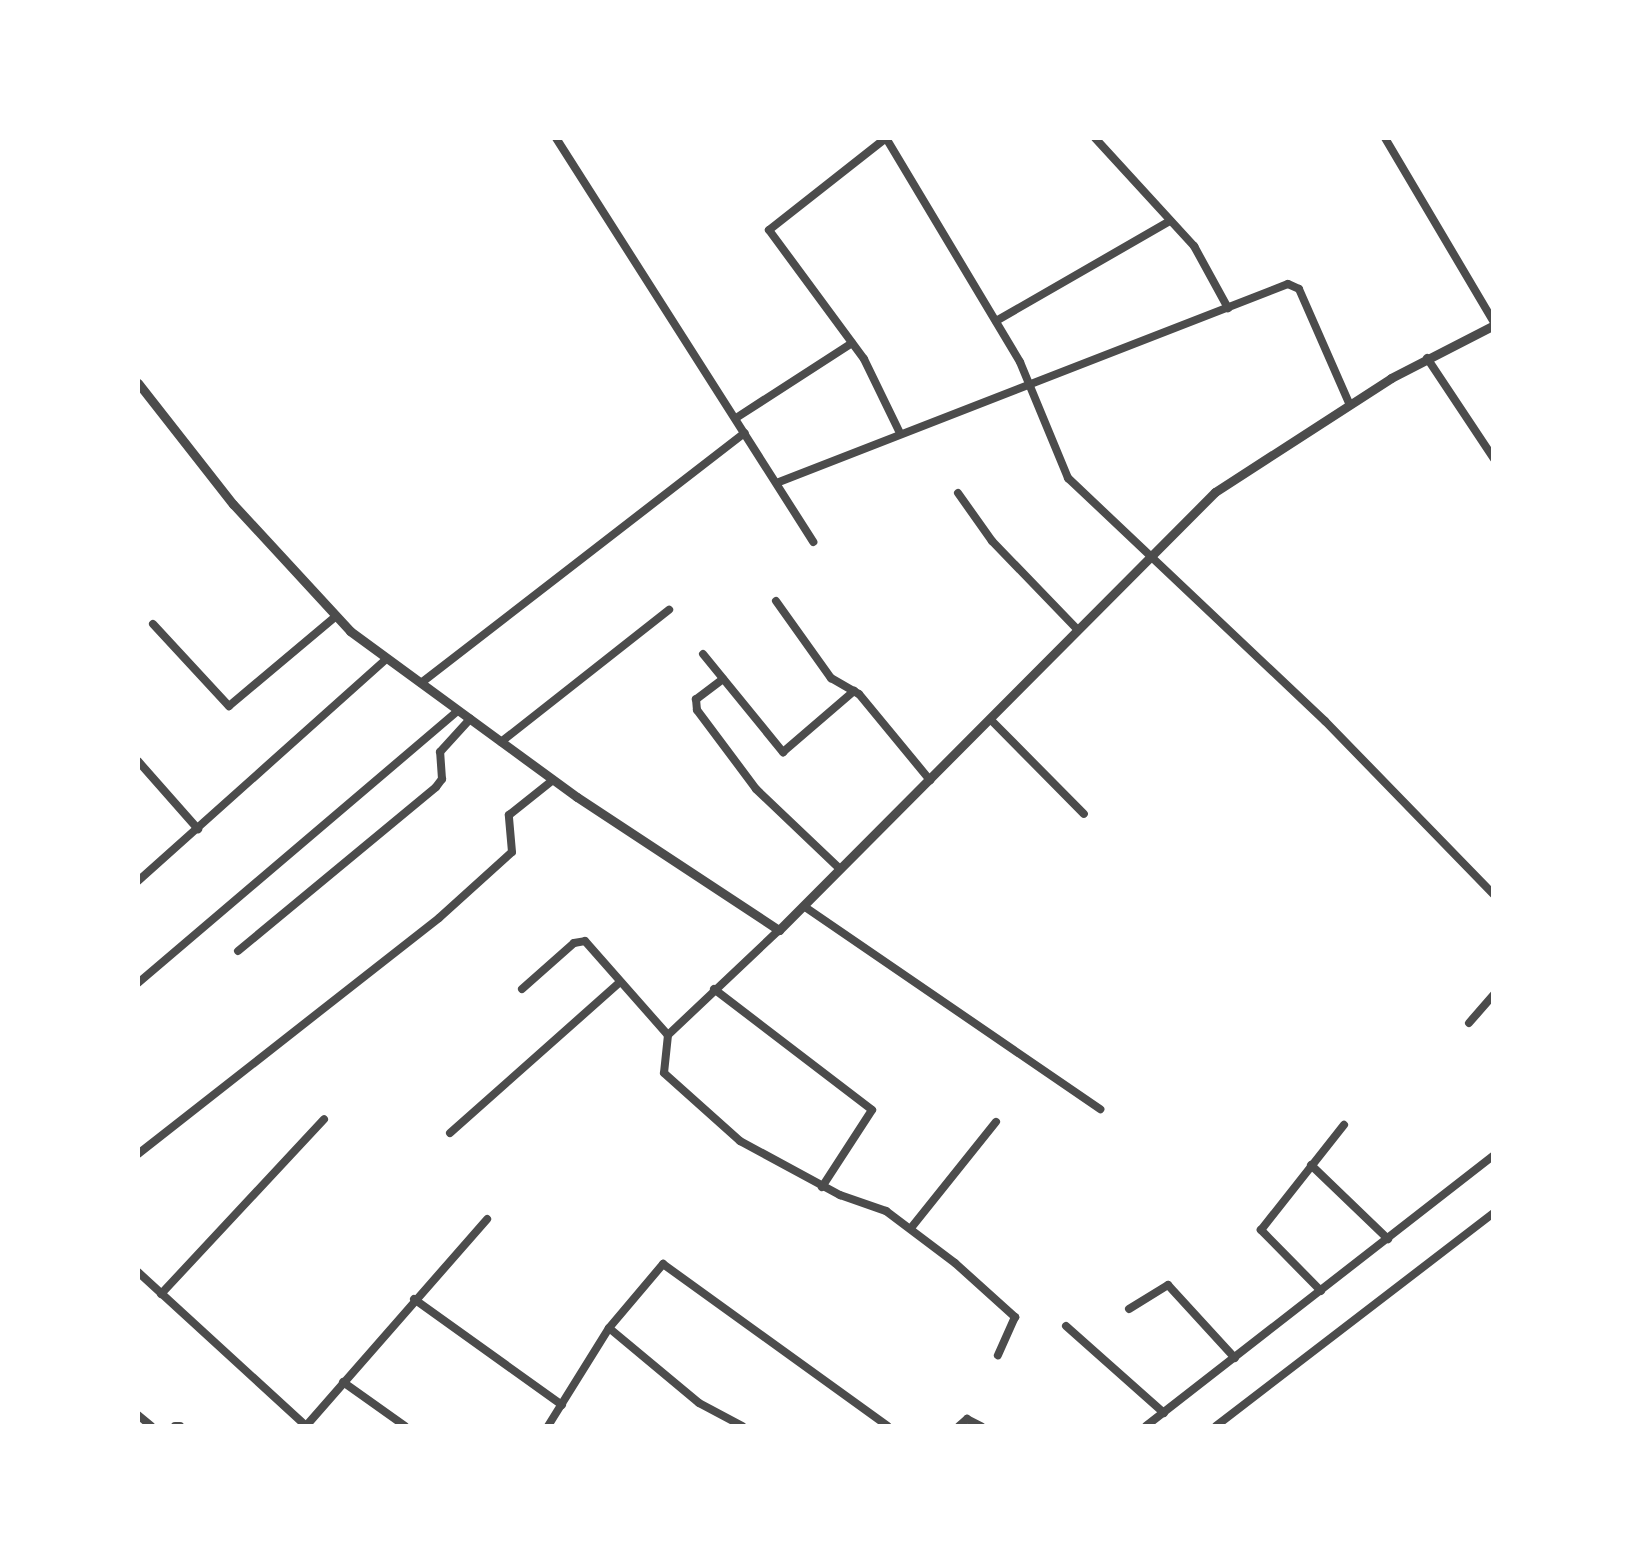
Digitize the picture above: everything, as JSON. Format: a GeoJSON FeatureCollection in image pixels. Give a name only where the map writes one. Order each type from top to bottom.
{"type":"FeatureCollection","features":[{"type":"Feature","properties":{"kind":"street"},"geometry":{"type":"LineString","coordinates":[[556,138],[814,542]]}},
{"type":"Feature","properties":{"kind":"street"},"geometry":{"type":"LineString","coordinates":[[900,432],[852,343],[768,230],[886,138],[1030,382],[1068,478],[1151,554],[1494,895]]}},
{"type":"Feature","properties":{"kind":"street"},"geometry":{"type":"LineString","coordinates":[[1095,138],[1194,246],[1228,308]]}},
{"type":"Feature","properties":{"kind":"street"},"geometry":{"type":"LineString","coordinates":[[998,1355],[1016,1316],[910,1228],[740,1141],[670,1082],[662,1063],[668,1035],[805,907],[1215,492],[1349,404],[1494,324],[1385,138]]}},
{"type":"Feature","properties":{"kind":"street"},"geometry":{"type":"LineString","coordinates":[[996,321],[1170,222]]}},
{"type":"Feature","properties":{"kind":"street"},"geometry":{"type":"LineString","coordinates":[[779,482],[1030,382],[1296,285],[1349,404]]}},
{"type":"Feature","properties":{"kind":"street"},"geometry":{"type":"LineString","coordinates":[[736,418],[852,343]]}},
{"type":"Feature","properties":{"kind":"street"},"geometry":{"type":"LineString","coordinates":[[1427,358],[1494,459]]}},
{"type":"Feature","properties":{"kind":"street"},"geometry":{"type":"LineString","coordinates":[[138,383],[232,504],[334,618],[501,742],[779,930]]}},
{"type":"Feature","properties":{"kind":"street"},"geometry":{"type":"LineString","coordinates":[[421,684],[745,433]]}},
{"type":"Feature","properties":{"kind":"street"},"geometry":{"type":"LineString","coordinates":[[958,493],[992,541],[1078,630]]}},
{"type":"Feature","properties":{"kind":"street"},"geometry":{"type":"LineString","coordinates":[[776,601],[830,678],[854,692],[930,780]]}},
{"type":"Feature","properties":{"kind":"street"},"geometry":{"type":"LineString","coordinates":[[501,742],[669,610]]}},
{"type":"Feature","properties":{"kind":"street"},"geometry":{"type":"LineString","coordinates":[[153,624],[229,706],[334,618]]}},
{"type":"Feature","properties":{"kind":"street"},"geometry":{"type":"LineString","coordinates":[[702,654],[787,753],[854,692]]}},
{"type":"Feature","properties":{"kind":"street"},"geometry":{"type":"LineString","coordinates":[[138,881],[386,658]]}},
{"type":"Feature","properties":{"kind":"street"},"geometry":{"type":"LineString","coordinates":[[723,678],[696,699],[697,710],[756,790],[840,868]]}},
{"type":"Feature","properties":{"kind":"street"},"geometry":{"type":"LineString","coordinates":[[138,983],[458,711]]}},
{"type":"Feature","properties":{"kind":"street"},"geometry":{"type":"LineString","coordinates":[[238,950],[436,788],[442,779],[440,752],[470,719]]}},
{"type":"Feature","properties":{"kind":"street"},"geometry":{"type":"LineString","coordinates":[[991,720],[1084,814]]}},
{"type":"Feature","properties":{"kind":"street"},"geometry":{"type":"LineString","coordinates":[[138,762],[198,829]]}},
{"type":"Feature","properties":{"kind":"street"},"geometry":{"type":"LineString","coordinates":[[138,1154],[439,918],[512,852],[509,815],[547,774]]}},
{"type":"Feature","properties":{"kind":"street"},"geometry":{"type":"LineString","coordinates":[[805,907],[1100,1109]]}},
{"type":"Feature","properties":{"kind":"street"},"geometry":{"type":"LineString","coordinates":[[522,989],[582,940],[668,1035]]}},
{"type":"Feature","properties":{"kind":"street"},"geometry":{"type":"LineString","coordinates":[[450,1133],[620,982]]}},
{"type":"Feature","properties":{"kind":"street"},"geometry":{"type":"LineString","coordinates":[[714,989],[872,1110],[822,1186]]}},
{"type":"Feature","properties":{"kind":"street"},"geometry":{"type":"LineString","coordinates":[[1469,1023],[1494,994]]}},
{"type":"Feature","properties":{"kind":"street"},"geometry":{"type":"LineString","coordinates":[[161,1294],[324,1119]]}},
{"type":"Feature","properties":{"kind":"street"},"geometry":{"type":"LineString","coordinates":[[910,1228],[996,1122]]}},
{"type":"Feature","properties":{"kind":"street"},"geometry":{"type":"LineString","coordinates":[[1321,1290],[1260,1234],[1344,1125]]}},
{"type":"Feature","properties":{"kind":"street"},"geometry":{"type":"LineString","coordinates":[[1146,1426],[1494,1156]]}},
{"type":"Feature","properties":{"kind":"street"},"geometry":{"type":"LineString","coordinates":[[1311,1165],[1388,1238]]}},
{"type":"Feature","properties":{"kind":"street"},"geometry":{"type":"LineString","coordinates":[[1216,1426],[1494,1213]]}},
{"type":"Feature","properties":{"kind":"street"},"geometry":{"type":"LineString","coordinates":[[138,1272],[306,1426],[486,1220]]}},
{"type":"Feature","properties":{"kind":"street"},"geometry":{"type":"LineString","coordinates":[[548,1426],[609,1328],[663,1264],[888,1426]]}},
{"type":"Feature","properties":{"kind":"street"},"geometry":{"type":"LineString","coordinates":[[1129,1309],[1168,1284],[1235,1358]]}},
{"type":"Feature","properties":{"kind":"street"},"geometry":{"type":"LineString","coordinates":[[414,1298],[562,1404]]}},
{"type":"Feature","properties":{"kind":"street"},"geometry":{"type":"LineString","coordinates":[[1066,1326],[1164,1413]]}},
{"type":"Feature","properties":{"kind":"street"},"geometry":{"type":"LineString","coordinates":[[609,1328],[698,1403],[742,1426]]}},
{"type":"Feature","properties":{"kind":"street"},"geometry":{"type":"LineString","coordinates":[[343,1382],[405,1426]]}},
{"type":"Feature","properties":{"kind":"street"},"geometry":{"type":"LineString","coordinates":[[138,1415],[151,1426]]}},
{"type":"Feature","properties":{"kind":"street"},"geometry":{"type":"LineString","coordinates":[[959,1426],[967,1420],[981,1426]]}}]}
